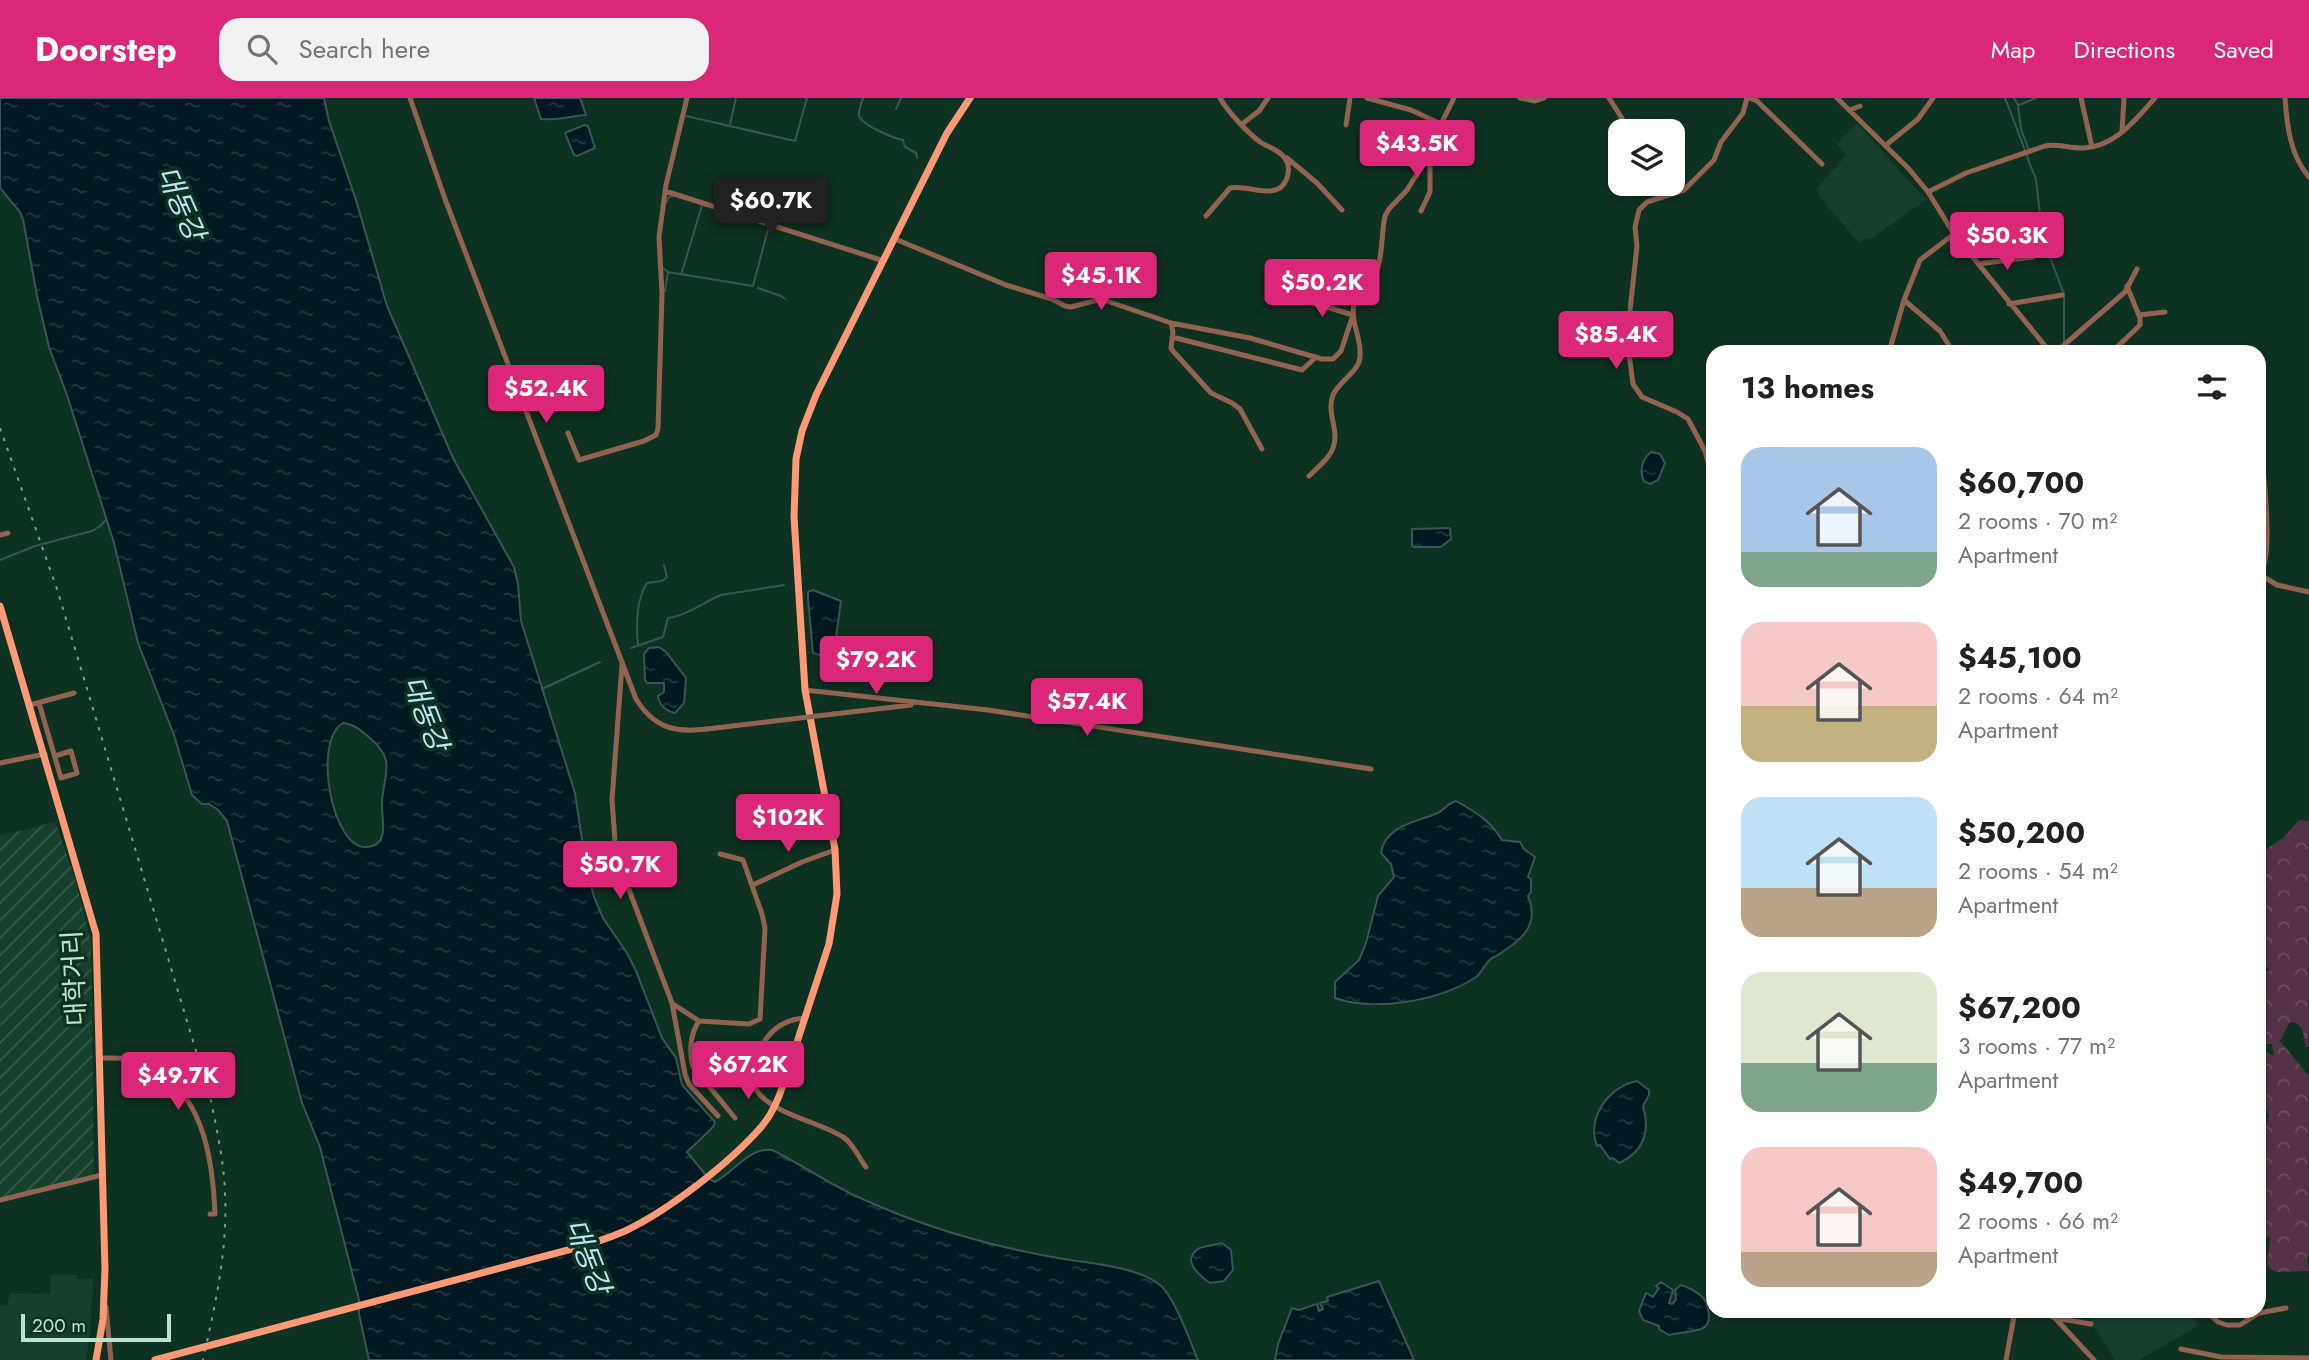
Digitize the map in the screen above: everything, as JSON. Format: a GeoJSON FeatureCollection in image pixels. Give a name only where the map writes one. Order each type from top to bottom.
{"type":"FeatureCollection","features":[{"type":"Feature","properties":{"kind":"main road"},"geometry":{"type":"LineString","coordinates":[[155,1360],[555,1254],[624,1231],[672,1204],[702,1181],[745,1143],[772,1113],[829,944],[835,914],[838,872],[805,690],[794,517],[796,459],[802,432],[816,396],[947,133],[970,98]]}},
{"type":"Feature","properties":{"kind":"main road","name":"대학거리"},"geometry":{"type":"LineString","coordinates":[[0,606],[96,934],[105,1296],[96,1360]]}},
{"type":"Feature","properties":{"kind":"street"},"geometry":{"type":"LineString","coordinates":[[410,98],[462,245],[636,699],[650,718],[669,728],[707,729],[921,704]]}},
{"type":"Feature","properties":{"kind":"street"},"geometry":{"type":"LineString","coordinates":[[568,433],[579,460],[644,441],[656,435],[659,427],[662,294],[659,237],[665,191],[687,98]]}},
{"type":"Feature","properties":{"kind":"street"},"geometry":{"type":"LineString","coordinates":[[1220,98],[1260,142],[1284,156],[1317,183],[1342,210]]}},
{"type":"Feature","properties":{"kind":"street"},"geometry":{"type":"LineString","coordinates":[[1242,124],[1263,107],[1268,98]]}},
{"type":"Feature","properties":{"kind":"street"},"geometry":{"type":"LineString","coordinates":[[1346,125],[1350,98]]}},
{"type":"Feature","properties":{"kind":"street"},"geometry":{"type":"LineString","coordinates":[[1367,98],[1411,110],[1441,124]]}},
{"type":"Feature","properties":{"kind":"street"},"geometry":{"type":"LineString","coordinates":[[895,239],[1065,306],[1101,299],[1171,323],[1250,338],[1329,360],[1341,351],[1356,299],[1377,273],[1382,229],[1389,209],[1407,190],[1430,153],[1453,98]]}},
{"type":"Feature","properties":{"kind":"street"},"geometry":{"type":"LineString","coordinates":[[1520,98],[1544,98]]}},
{"type":"Feature","properties":{"kind":"street"},"geometry":{"type":"LineString","coordinates":[[1609,98],[1622,119]]}},
{"type":"Feature","properties":{"kind":"street"},"geometry":{"type":"LineString","coordinates":[[1706,455],[1688,419],[1642,397],[1637,392],[1630,374],[1627,338],[1637,246],[1635,227],[1639,210],[1647,202],[1684,190],[1714,160],[1721,142],[1744,113],[1749,98],[1757,101],[1822,164]]}},
{"type":"Feature","properties":{"kind":"street"},"geometry":{"type":"LineString","coordinates":[[1837,98],[1899,158],[1928,192],[1954,234],[2044,345]]}},
{"type":"Feature","properties":{"kind":"street"},"geometry":{"type":"LineString","coordinates":[[1886,145],[1919,119],[1933,98]]}},
{"type":"Feature","properties":{"kind":"street"},"geometry":{"type":"LineString","coordinates":[[2081,98],[2092,147]]}},
{"type":"Feature","properties":{"kind":"street"},"geometry":{"type":"LineString","coordinates":[[2122,132],[2124,98]]}},
{"type":"Feature","properties":{"kind":"street"},"geometry":{"type":"LineString","coordinates":[[1928,192],[1966,173],[2045,146],[2092,147],[2113,141],[2155,98]]}},
{"type":"Feature","properties":{"kind":"street"},"geometry":{"type":"LineString","coordinates":[[2285,98],[2287,123],[2295,155],[2309,177]]}},
{"type":"Feature","properties":{"kind":"street"},"geometry":{"type":"LineString","coordinates":[[1850,110],[1860,106]]}},
{"type":"Feature","properties":{"kind":"street"},"geometry":{"type":"LineString","coordinates":[[1421,211],[1430,192],[1430,153]]}},
{"type":"Feature","properties":{"kind":"street"},"geometry":{"type":"LineString","coordinates":[[1206,216],[1230,188],[1277,190],[1284,185],[1289,164],[1284,156]]}},
{"type":"Feature","properties":{"kind":"street"},"geometry":{"type":"LineString","coordinates":[[1892,165],[1899,158]]}},
{"type":"Feature","properties":{"kind":"street"},"geometry":{"type":"LineString","coordinates":[[665,191],[884,261]]}},
{"type":"Feature","properties":{"kind":"street"},"geometry":{"type":"LineString","coordinates":[[1948,225],[2014,219]]}},
{"type":"Feature","properties":{"kind":"street"},"geometry":{"type":"LineString","coordinates":[[1891,345],[1904,300],[1920,260],[1954,234]]}},
{"type":"Feature","properties":{"kind":"street"},"geometry":{"type":"LineString","coordinates":[[1978,264],[2033,257]]}},
{"type":"Feature","properties":{"kind":"street"},"geometry":{"type":"LineString","coordinates":[[2064,345],[2125,292],[2137,269]]}},
{"type":"Feature","properties":{"kind":"street"},"geometry":{"type":"LineString","coordinates":[[2119,345],[2140,325],[2139,315],[2127,286]]}},
{"type":"Feature","properties":{"kind":"street"},"geometry":{"type":"LineString","coordinates":[[2009,304],[2062,295]]}},
{"type":"Feature","properties":{"kind":"street"},"geometry":{"type":"LineString","coordinates":[[1300,299],[1353,315]]}},
{"type":"Feature","properties":{"kind":"street"},"geometry":{"type":"LineString","coordinates":[[1904,300],[1940,331],[1949,345]]}},
{"type":"Feature","properties":{"kind":"street"},"geometry":{"type":"LineString","coordinates":[[2139,315],[2165,312]]}},
{"type":"Feature","properties":{"kind":"street"},"geometry":{"type":"LineString","coordinates":[[1309,476],[1333,450],[1336,439],[1331,416],[1332,398],[1338,385],[1359,362],[1359,343],[1353,315]]}},
{"type":"Feature","properties":{"kind":"street"},"geometry":{"type":"LineString","coordinates":[[1171,323],[1172,351],[1211,393],[1240,409],[1262,449]]}},
{"type":"Feature","properties":{"kind":"street"},"geometry":{"type":"LineString","coordinates":[[1172,337],[1302,370],[1316,357]]}},
{"type":"Feature","properties":{"kind":"street"},"geometry":{"type":"LineString","coordinates":[[2266,525],[2266,565]]}},
{"type":"Feature","properties":{"kind":"street"},"geometry":{"type":"LineString","coordinates":[[0,535],[8,533]]}},
{"type":"Feature","properties":{"kind":"street"},"geometry":{"type":"LineString","coordinates":[[2266,579],[2277,585],[2309,592]]}},
{"type":"Feature","properties":{"kind":"street"},"geometry":{"type":"LineString","coordinates":[[623,662],[612,800],[615,841],[623,874],[672,1003],[688,1084],[718,1116]]}},
{"type":"Feature","properties":{"kind":"street"},"geometry":{"type":"LineString","coordinates":[[805,690],[1096,726],[1371,769]]}},
{"type":"Feature","properties":{"kind":"street"},"geometry":{"type":"LineString","coordinates":[[30,705],[74,693]]}},
{"type":"Feature","properties":{"kind":"street"},"geometry":{"type":"LineString","coordinates":[[39,703],[61,778],[77,773],[71,751],[55,756]]}},
{"type":"Feature","properties":{"kind":"street"},"geometry":{"type":"LineString","coordinates":[[0,763],[45,754]]}},
{"type":"Feature","properties":{"kind":"street"},"geometry":{"type":"LineString","coordinates":[[753,885],[835,850]]}},
{"type":"Feature","properties":{"kind":"street"},"geometry":{"type":"LineString","coordinates":[[720,854],[743,860],[765,928],[760,1019]]}},
{"type":"Feature","properties":{"kind":"street"},"geometry":{"type":"LineString","coordinates":[[672,1003],[699,1021],[749,1024],[760,1019]]}},
{"type":"Feature","properties":{"kind":"street"},"geometry":{"type":"LineString","coordinates":[[804,1018],[792,1019],[774,1028],[759,1049],[752,1065],[751,1076],[762,1098],[779,1110],[846,1138],[866,1167]]}},
{"type":"Feature","properties":{"kind":"street"},"geometry":{"type":"LineString","coordinates":[[760,1019],[774,1028]]}},
{"type":"Feature","properties":{"kind":"street"},"geometry":{"type":"LineString","coordinates":[[699,1021],[692,1040],[693,1067],[735,1118]]}},
{"type":"Feature","properties":{"kind":"street"},"geometry":{"type":"LineString","coordinates":[[99,1058],[135,1059],[145,1063],[173,1081],[181,1091],[195,1114],[210,1162],[215,1214],[210,1214]]}},
{"type":"Feature","properties":{"kind":"street"},"geometry":{"type":"LineString","coordinates":[[0,1200],[102,1175]]}},
{"type":"Feature","properties":{"kind":"street"},"geometry":{"type":"LineString","coordinates":[[105,1296],[111,1360]]}},
{"type":"Feature","properties":{"kind":"street"},"geometry":{"type":"LineString","coordinates":[[2266,1312],[2287,1308]]}},
{"type":"Feature","properties":{"kind":"street"},"geometry":{"type":"LineString","coordinates":[[2006,1360],[2014,1318]]}},
{"type":"Feature","properties":{"kind":"street"},"geometry":{"type":"LineString","coordinates":[[2055,1318],[2091,1324]]}},
{"type":"Feature","properties":{"kind":"street"},"geometry":{"type":"LineString","coordinates":[[2055,1318],[2094,1360]]}},
{"type":"Feature","properties":{"kind":"street"},"geometry":{"type":"LineString","coordinates":[[2214,1318],[2227,1325],[2240,1325],[2251,1318]]}},
{"type":"Feature","properties":{"kind":"street"},"geometry":{"type":"LineString","coordinates":[[2182,1349],[2221,1357],[2309,1357]]}},
{"type":"Feature","properties":{"kind":"shaded area"},"geometry":{"type":"Polygon","coordinates":[[[1857,123],[1926,200],[1869,240],[1866,237],[1859,243],[1819,196],[1817,188],[1846,155],[1837,144],[1857,123]]]}},
{"type":"Feature","properties":{"kind":"shaded area"},"geometry":{"type":"Polygon","coordinates":[[[55,821],[75,879],[91,941],[94,1175],[0,1198],[0,835],[55,821]]]}},
{"type":"Feature","properties":{"kind":"shaded area"},"geometry":{"type":"Polygon","coordinates":[[[50,1275],[77,1275],[77,1279],[93,1279],[86,1360],[0,1360],[0,1306],[8,1305],[10,1293],[50,1294],[50,1275]]]}},
{"type":"Feature","properties":{"kind":"shaded area"},"geometry":{"type":"Polygon","coordinates":[[[2088,1318],[2194,1318],[2198,1326],[2139,1360],[2115,1360],[2088,1318]]]}},
{"type":"Feature","properties":{"kind":"green space"},"geometry":{"type":"Polygon","coordinates":[[[2299,820],[2309,821],[2309,1047],[2306,1047],[2302,1029],[2293,1022],[2289,1023],[2280,1041],[2309,1076],[2309,1271],[2278,1272],[2270,1269],[2267,1263],[2270,1238],[2266,1236],[2266,1125],[2269,1115],[2266,1109],[2266,1051],[2274,1056],[2272,1044],[2266,1044],[2266,971],[2270,971],[2266,966],[2266,849],[2283,838],[2299,820]]]}},
{"type":"Feature","properties":{"kind":"water","name":"대동강"},"geometry":{"type":"Polygon","coordinates":[[[0,98],[324,98],[387,306],[453,458],[514,567],[521,621],[575,793],[586,866],[594,897],[603,918],[636,971],[662,1038],[676,1058],[682,1085],[715,1122],[687,1152],[709,1179],[715,1182],[756,1152],[772,1150],[845,1191],[930,1226],[1006,1247],[1138,1273],[1160,1285],[1171,1299],[1198,1360],[369,1360],[359,1314],[359,1300],[320,1147],[302,1103],[227,821],[218,810],[209,804],[202,804],[192,795],[174,735],[138,643],[114,543],[49,347],[23,219],[0,188],[0,98]],[[343,723],[334,734],[329,750],[330,793],[344,831],[355,843],[367,847],[374,845],[382,836],[386,762],[379,747],[371,739],[358,728],[343,723]]]}},
{"type":"Feature","properties":{"kind":"water"},"geometry":{"type":"Polygon","coordinates":[[[534,98],[580,98],[586,115],[541,119],[534,98]]]}},
{"type":"Feature","properties":{"kind":"water"},"geometry":{"type":"Polygon","coordinates":[[[584,125],[588,126],[595,148],[577,156],[574,155],[565,133],[584,125]]]}},
{"type":"Feature","properties":{"kind":"water"},"geometry":{"type":"Polygon","coordinates":[[[1651,452],[1660,454],[1665,463],[1658,480],[1650,484],[1644,481],[1642,469],[1645,458],[1651,452]]]}},
{"type":"Feature","properties":{"kind":"water"},"geometry":{"type":"Polygon","coordinates":[[[1450,528],[1451,539],[1441,547],[1412,546],[1412,529],[1450,528]]]}},
{"type":"Feature","properties":{"kind":"water"},"geometry":{"type":"Polygon","coordinates":[[[813,590],[841,601],[833,659],[813,653],[808,592],[813,590]]]}},
{"type":"Feature","properties":{"kind":"water"},"geometry":{"type":"Polygon","coordinates":[[[659,647],[686,678],[684,703],[675,713],[660,702],[658,696],[664,692],[664,683],[647,683],[645,680],[644,654],[649,648],[659,647]]]}},
{"type":"Feature","properties":{"kind":"water"},"geometry":{"type":"Polygon","coordinates":[[[1456,801],[1487,822],[1502,840],[1520,842],[1524,849],[1535,857],[1528,877],[1531,879],[1531,892],[1528,896],[1532,918],[1527,930],[1518,941],[1488,961],[1476,977],[1444,992],[1388,1004],[1351,1002],[1335,998],[1335,982],[1359,960],[1378,896],[1394,877],[1391,864],[1381,853],[1384,844],[1395,830],[1438,813],[1456,801]]]}},
{"type":"Feature","properties":{"kind":"water"},"geometry":{"type":"Polygon","coordinates":[[[1637,1081],[1649,1090],[1643,1106],[1645,1131],[1640,1146],[1619,1163],[1613,1158],[1610,1159],[1600,1145],[1597,1146],[1594,1135],[1597,1114],[1617,1089],[1637,1081]]]}},
{"type":"Feature","properties":{"kind":"water"},"geometry":{"type":"Polygon","coordinates":[[[1222,1243],[1231,1250],[1233,1270],[1224,1281],[1210,1283],[1193,1267],[1191,1257],[1200,1248],[1222,1243]]]}},
{"type":"Feature","properties":{"kind":"water"},"geometry":{"type":"Polygon","coordinates":[[[1379,1281],[1414,1360],[1275,1360],[1278,1344],[1292,1308],[1299,1310],[1317,1304],[1319,1311],[1323,1309],[1320,1303],[1328,1301],[1327,1297],[1379,1281]]]}},
{"type":"Feature","properties":{"kind":"water"},"geometry":{"type":"Polygon","coordinates":[[[1661,1282],[1673,1290],[1669,1303],[1672,1304],[1676,1300],[1675,1290],[1681,1285],[1700,1295],[1706,1303],[1706,1318],[1709,1318],[1705,1327],[1669,1335],[1659,1329],[1659,1326],[1643,1320],[1639,1311],[1646,1293],[1653,1297],[1659,1288],[1656,1286],[1661,1282]]]}},
{"type":"Feature","properties":{"kind":"waterway"},"geometry":{"type":"LineString","coordinates":[[730,124],[736,98]]}},
{"type":"Feature","properties":{"kind":"waterway"},"geometry":{"type":"LineString","coordinates":[[686,116],[795,141],[807,98]]}},
{"type":"Feature","properties":{"kind":"waterway"},"geometry":{"type":"LineString","coordinates":[[863,98],[859,113],[861,119],[878,130],[903,140],[905,147],[916,153],[917,158]]}},
{"type":"Feature","properties":{"kind":"waterway"},"geometry":{"type":"LineString","coordinates":[[896,109],[901,98]]}},
{"type":"Feature","properties":{"kind":"waterway"},"geometry":{"type":"LineString","coordinates":[[2005,98],[2025,150]]}},
{"type":"Feature","properties":{"kind":"waterway"},"geometry":{"type":"LineString","coordinates":[[2014,98],[2028,148]]}},
{"type":"Feature","properties":{"kind":"waterway"},"geometry":{"type":"LineString","coordinates":[[2019,105],[2036,98]]}},
{"type":"Feature","properties":{"kind":"waterway"},"geometry":{"type":"LineString","coordinates":[[2027,155],[2036,180],[2043,239],[2064,294],[2064,344]]}},
{"type":"Feature","properties":{"kind":"waterway"},"geometry":{"type":"LineString","coordinates":[[666,203],[669,197],[673,196]]}},
{"type":"Feature","properties":{"kind":"waterway"},"geometry":{"type":"LineString","coordinates":[[682,272],[702,205]]}},
{"type":"Feature","properties":{"kind":"waterway"},"geometry":{"type":"LineString","coordinates":[[668,272],[753,286],[769,226]]}},
{"type":"Feature","properties":{"kind":"waterway"},"geometry":{"type":"LineString","coordinates":[[663,268],[668,272],[665,291]]}},
{"type":"Feature","properties":{"kind":"waterway"},"geometry":{"type":"LineString","coordinates":[[758,288],[785,299]]}},
{"type":"Feature","properties":{"kind":"waterway"},"geometry":{"type":"LineString","coordinates":[[0,560],[35,546],[92,531],[106,520]]}},
{"type":"Feature","properties":{"kind":"waterway"},"geometry":{"type":"LineString","coordinates":[[638,645],[637,621],[643,590],[647,583],[662,581],[667,577],[664,565]]}},
{"type":"Feature","properties":{"kind":"waterway"},"geometry":{"type":"LineString","coordinates":[[631,648],[663,637],[668,618],[688,612],[721,595],[784,585]]}},
{"type":"Feature","properties":{"kind":"waterway"},"geometry":{"type":"LineString","coordinates":[[542,689],[600,662]]}},
{"type":"Feature","properties":{"kind":"railway"},"geometry":{"type":"LineString","coordinates":[[0,428],[57,589],[211,1101],[223,1170],[225,1235],[220,1277],[203,1360]]}}]}
